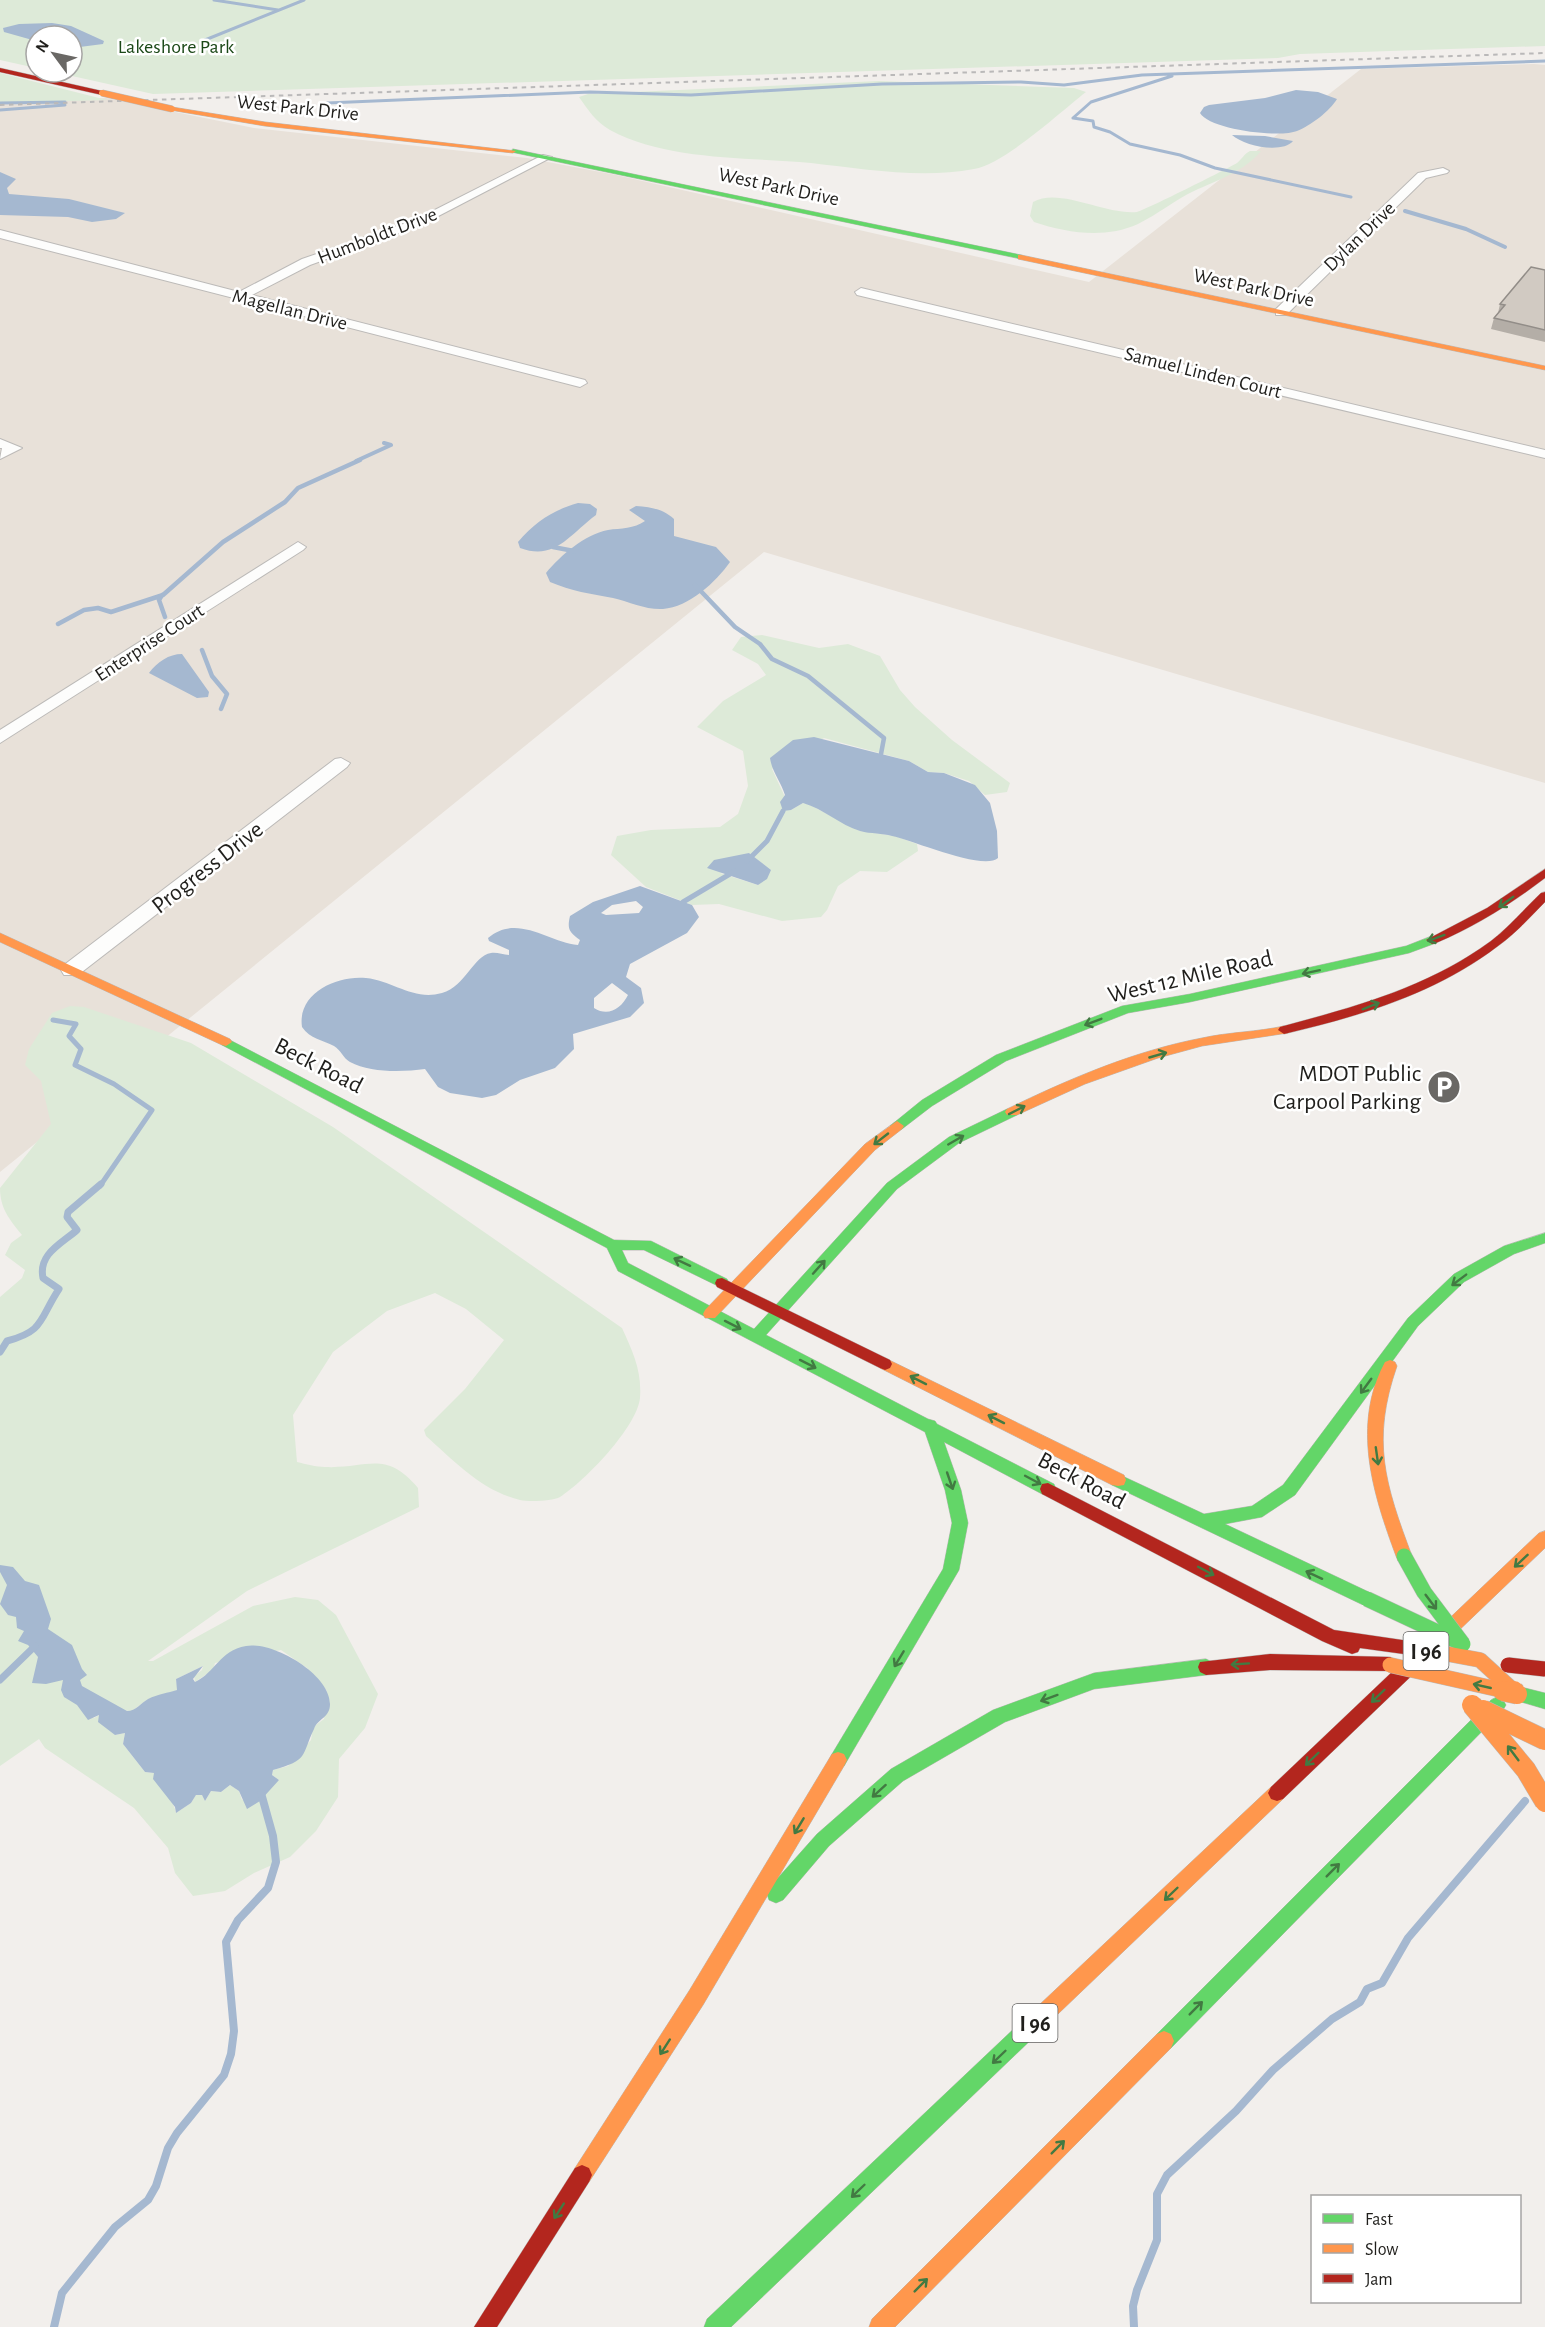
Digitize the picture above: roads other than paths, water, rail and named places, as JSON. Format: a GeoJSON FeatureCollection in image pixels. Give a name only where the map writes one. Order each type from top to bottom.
{"type":"FeatureCollection","features":[{"type":"Feature","properties":{"kind":"main road","name":"West Park Drive"},"geometry":{"type":"LineString","coordinates":[[0,70],[172,109],[262,123],[475,145],[547,157],[1545,368]]}},
{"type":"Feature","properties":{"kind":"main road","name":"West 12 Mile Road"},"geometry":{"type":"LineString","coordinates":[[710,1314],[870,1147],[927,1103],[1001,1058],[1126,1009],[1241,987],[1413,960],[1495,910],[1545,872]]}},
{"type":"Feature","properties":{"kind":"main road"},"geometry":{"type":"LineString","coordinates":[[756,1337],[892,1186],[954,1140],[1044,1096],[1151,1056],[1203,1042],[1264,1035],[1361,1010],[1438,979],[1495,943],[1545,896]]}},
{"type":"Feature","properties":{"kind":"main road","name":"Beck Road"},"geometry":{"type":"LineString","coordinates":[[0,937],[216,1037],[612,1245],[646,1245],[735,1287],[1200,1521],[1545,1682]]}},
{"type":"Feature","properties":{"kind":"main road"},"geometry":{"type":"LineString","coordinates":[[1413,960],[1438,979]]}},
{"type":"Feature","properties":{"kind":"main road"},"geometry":{"type":"LineString","coordinates":[[1241,987],[1256,995]]}},
{"type":"Feature","properties":{"kind":"main road"},"geometry":{"type":"LineString","coordinates":[[1264,1035],[1265,1016]]}},
{"type":"Feature","properties":{"kind":"main road"},"geometry":{"type":"LineString","coordinates":[[1200,1521],[1256,1512],[1289,1490],[1413,1322],[1459,1278],[1509,1250],[1545,1238]]}},
{"type":"Feature","properties":{"kind":"main road","name":"Beck Road"},"geometry":{"type":"LineString","coordinates":[[612,1245],[623,1267],[1389,1665]]}},
{"type":"Feature","properties":{"kind":"main road"},"geometry":{"type":"LineString","coordinates":[[1413,1322],[1385,1376],[1374,1431],[1384,1504],[1404,1556],[1424,1592],[1463,1644],[1517,1694],[1542,1707]]}},
{"type":"Feature","properties":{"kind":"main road"},"geometry":{"type":"LineString","coordinates":[[485,2327],[696,1998],[951,1570],[960,1523],[953,1490],[930,1425]]}},
{"type":"Feature","properties":{"kind":"main road","name":"I 96"},"geometry":{"type":"LineString","coordinates":[[715,2327],[1545,1538]]}},
{"type":"Feature","properties":{"kind":"main road"},"geometry":{"type":"LineString","coordinates":[[1368,1599],[1421,1649],[1444,1684],[1467,1703],[1521,1763],[1545,1802]]}},
{"type":"Feature","properties":{"kind":"main road"},"geometry":{"type":"LineString","coordinates":[[1328,1635],[1545,1669]]}},
{"type":"Feature","properties":{"kind":"main road"},"geometry":{"type":"LineString","coordinates":[[880,2327],[1545,1657]]}},
{"type":"Feature","properties":{"kind":"main road"},"geometry":{"type":"LineString","coordinates":[[696,1998],[766,1905],[823,1840],[897,1775],[999,1716],[1094,1682],[1188,1668],[1270,1662],[1389,1665],[1444,1684],[1517,1694]]}},
{"type":"Feature","properties":{"kind":"main road"},"geometry":{"type":"LineString","coordinates":[[1467,1703],[1545,1740]]}},
{"type":"Feature","properties":{"kind":"street","name":"Humboldt Drive"},"geometry":{"type":"LineString","coordinates":[[240,296],[306,262],[419,222],[547,157]]}},
{"type":"Feature","properties":{"kind":"street","name":"Dylan Drive"},"geometry":{"type":"LineString","coordinates":[[1281,312],[1422,175],[1443,171]]}},
{"type":"Feature","properties":{"kind":"street","name":"Magellan Drive"},"geometry":{"type":"LineString","coordinates":[[0,234],[580,383]]}},
{"type":"Feature","properties":{"kind":"street","name":"Samuel Linden Court"},"geometry":{"type":"LineString","coordinates":[[861,292],[1545,454]]}},
{"type":"Feature","properties":{"kind":"street"},"geometry":{"type":"LineString","coordinates":[[0,443],[15,448],[0,456]]}},
{"type":"Feature","properties":{"kind":"street","name":"Enterprise Court"},"geometry":{"type":"LineString","coordinates":[[0,738],[298,547]]}},
{"type":"Feature","properties":{"kind":"street","name":"Progress Drive"},"geometry":{"type":"LineString","coordinates":[[71,970],[341,763]]}},
{"type":"Feature","properties":{"kind":"water"},"geometry":{"type":"Polygon","coordinates":[[[52,23],[58,24],[24,24],[24,38],[4,32],[3,28],[19,24],[52,23]]]}},
{"type":"Feature","properties":{"kind":"water"},"geometry":{"type":"Polygon","coordinates":[[[84,32],[104,41],[103,44],[84,46],[84,32]]]}},
{"type":"Feature","properties":{"kind":"water"},"geometry":{"type":"Polygon","coordinates":[[[1296,90],[1318,92],[1337,99],[1314,122],[1288,133],[1261,133],[1231,128],[1206,119],[1200,113],[1204,107],[1209,105],[1265,98],[1296,90]]]}},
{"type":"Feature","properties":{"kind":"water"},"geometry":{"type":"Polygon","coordinates":[[[1232,135],[1265,136],[1293,141],[1288,145],[1272,148],[1254,145],[1232,135]]]}},
{"type":"Feature","properties":{"kind":"water"},"geometry":{"type":"Polygon","coordinates":[[[0,172],[16,179],[7,188],[9,194],[69,199],[125,213],[116,219],[92,222],[68,217],[0,215],[0,172]]]}},
{"type":"Feature","properties":{"kind":"water"},"geometry":{"type":"Polygon","coordinates":[[[578,503],[590,504],[597,509],[596,515],[569,538],[552,549],[543,551],[520,548],[518,542],[531,528],[560,509],[578,503]]]}},
{"type":"Feature","properties":{"kind":"water"},"geometry":{"type":"Polygon","coordinates":[[[636,506],[666,513],[674,519],[674,536],[716,547],[730,562],[717,578],[692,599],[663,609],[644,607],[573,590],[550,582],[546,573],[559,559],[582,541],[608,530],[632,527],[645,521],[629,510],[636,506]]]}},
{"type":"Feature","properties":{"kind":"water"},"geometry":{"type":"Polygon","coordinates":[[[182,654],[209,692],[208,697],[197,698],[149,673],[164,659],[182,654]]]}},
{"type":"Feature","properties":{"kind":"water"},"geometry":{"type":"Polygon","coordinates":[[[814,737],[909,761],[928,772],[944,773],[975,785],[990,803],[997,831],[998,858],[978,861],[892,836],[860,831],[803,803],[791,810],[783,811],[780,802],[785,795],[770,758],[793,740],[814,737]]]}},
{"type":"Feature","properties":{"kind":"water"},"geometry":{"type":"Polygon","coordinates":[[[749,853],[771,870],[767,879],[758,885],[707,868],[714,860],[749,853]]]}},
{"type":"Feature","properties":{"kind":"water"},"geometry":{"type":"Polygon","coordinates":[[[640,886],[692,905],[699,917],[687,933],[630,964],[626,977],[641,988],[644,1003],[630,1017],[573,1034],[574,1049],[555,1068],[520,1080],[496,1095],[482,1098],[450,1093],[438,1087],[425,1069],[387,1071],[358,1066],[334,1046],[313,1037],[302,1027],[302,1015],[312,996],[332,983],[343,980],[366,978],[413,993],[432,995],[442,993],[457,984],[485,955],[493,953],[509,955],[509,950],[489,941],[488,938],[499,931],[521,928],[578,945],[580,940],[569,927],[570,916],[593,902],[640,886]],[[636,901],[612,905],[601,913],[606,915],[639,913],[643,907],[636,901]],[[612,983],[594,998],[594,1008],[599,1011],[609,1012],[618,1008],[628,995],[612,983]]]}},
{"type":"Feature","properties":{"kind":"water"},"geometry":{"type":"Polygon","coordinates":[[[0,1565],[13,1567],[25,1581],[39,1585],[51,1619],[48,1629],[72,1645],[87,1675],[80,1680],[82,1686],[127,1711],[152,1697],[177,1690],[176,1679],[203,1666],[193,1679],[195,1682],[202,1678],[230,1652],[246,1646],[257,1646],[284,1654],[311,1671],[327,1693],[330,1704],[328,1712],[316,1725],[302,1756],[293,1763],[273,1770],[272,1775],[279,1780],[260,1801],[247,1809],[239,1791],[230,1785],[221,1792],[211,1791],[205,1801],[202,1795],[196,1795],[191,1803],[176,1813],[175,1807],[153,1779],[154,1773],[145,1772],[123,1744],[125,1733],[115,1735],[98,1722],[99,1715],[88,1720],[77,1705],[64,1697],[61,1690],[63,1680],[46,1684],[32,1683],[38,1657],[28,1645],[18,1641],[24,1631],[17,1628],[16,1617],[8,1615],[0,1604],[7,1585],[0,1572],[0,1565]]]}},
{"type":"Feature","properties":{"kind":"waterway"},"geometry":{"type":"LineString","coordinates":[[214,0],[278,10]]}},
{"type":"Feature","properties":{"kind":"waterway"},"geometry":{"type":"LineString","coordinates":[[205,40],[304,0]]}},
{"type":"Feature","properties":{"kind":"waterway"},"geometry":{"type":"LineString","coordinates":[[327,103],[590,92],[691,95],[882,84],[1021,82],[1064,85],[1142,75],[1545,61]]}},
{"type":"Feature","properties":{"kind":"waterway"},"geometry":{"type":"LineString","coordinates":[[1172,76],[1091,102],[1073,118],[1093,121],[1094,127],[1110,132],[1130,144],[1180,155],[1215,168],[1351,197]]}},
{"type":"Feature","properties":{"kind":"waterway"},"geometry":{"type":"LineString","coordinates":[[0,103],[65,102]]}},
{"type":"Feature","properties":{"kind":"waterway"},"geometry":{"type":"LineString","coordinates":[[0,110],[65,105]]}},
{"type":"Feature","properties":{"kind":"waterway"},"geometry":{"type":"LineString","coordinates":[[1405,211],[1466,229],[1505,247]]}},
{"type":"Feature","properties":{"kind":"waterway"},"geometry":{"type":"LineString","coordinates":[[356,461],[391,445],[384,443]]}},
{"type":"Feature","properties":{"kind":"waterway"},"geometry":{"type":"LineString","coordinates":[[162,595],[223,542],[285,502],[298,488],[360,460]]}},
{"type":"Feature","properties":{"kind":"waterway"},"geometry":{"type":"LineString","coordinates":[[553,547],[579,552]]}},
{"type":"Feature","properties":{"kind":"waterway"},"geometry":{"type":"LineString","coordinates":[[695,585],[735,627],[760,644],[772,659],[808,676],[884,738],[881,754]]}},
{"type":"Feature","properties":{"kind":"waterway"},"geometry":{"type":"LineString","coordinates":[[58,624],[84,610],[98,608],[111,612],[162,595]]}},
{"type":"Feature","properties":{"kind":"waterway"},"geometry":{"type":"LineString","coordinates":[[162,595],[159,600],[165,617]]}},
{"type":"Feature","properties":{"kind":"waterway"},"geometry":{"type":"LineString","coordinates":[[202,650],[212,676],[227,694],[221,709]]}},
{"type":"Feature","properties":{"kind":"waterway"},"geometry":{"type":"LineString","coordinates":[[747,861],[767,841],[783,811]]}},
{"type":"Feature","properties":{"kind":"waterway"},"geometry":{"type":"LineString","coordinates":[[683,902],[735,871]]}},
{"type":"Feature","properties":{"kind":"waterway"},"geometry":{"type":"LineString","coordinates":[[53,1020],[76,1024],[69,1036],[81,1049],[75,1065],[114,1084],[152,1110],[100,1186]]}},
{"type":"Feature","properties":{"kind":"waterway"},"geometry":{"type":"LineString","coordinates":[[0,1352],[7,1341],[28,1333],[44,1316],[59,1289],[43,1278],[44,1262],[52,1250],[77,1230],[67,1217],[68,1212],[101,1184]]}},
{"type":"Feature","properties":{"kind":"waterway"},"geometry":{"type":"LineString","coordinates":[[0,1680],[35,1646]]}},
{"type":"Feature","properties":{"kind":"waterway"},"geometry":{"type":"LineString","coordinates":[[54,2327],[62,2293],[115,2227],[148,2200],[156,2186],[168,2148],[177,2133],[224,2075],[231,2054],[234,2031],[226,1942],[238,1920],[268,1888],[276,1862],[273,1836],[261,1793]]}},
{"type":"Feature","properties":{"kind":"waterway"},"geometry":{"type":"LineString","coordinates":[[1134,2327],[1133,2306],[1137,2290],[1157,2240],[1157,2194],[1167,2175],[1236,2111],[1273,2070],[1332,2019],[1360,2002],[1367,1989],[1382,1983],[1408,1938],[1525,1801]]}},
{"type":"Feature","properties":{"kind":"railway"},"geometry":{"type":"LineString","coordinates":[[0,105],[1545,53]]}},
{"type":"Feature","properties":{"kind":"place","name":"MDOT Public Carpool Parking"},"geometry":{"type":"Point","coordinates":[1444,1087]}},
{"type":"Feature","properties":{"kind":"park label","name":"Lakeshore Park"},"geometry":{"type":"Point","coordinates":[176,46]}}]}
